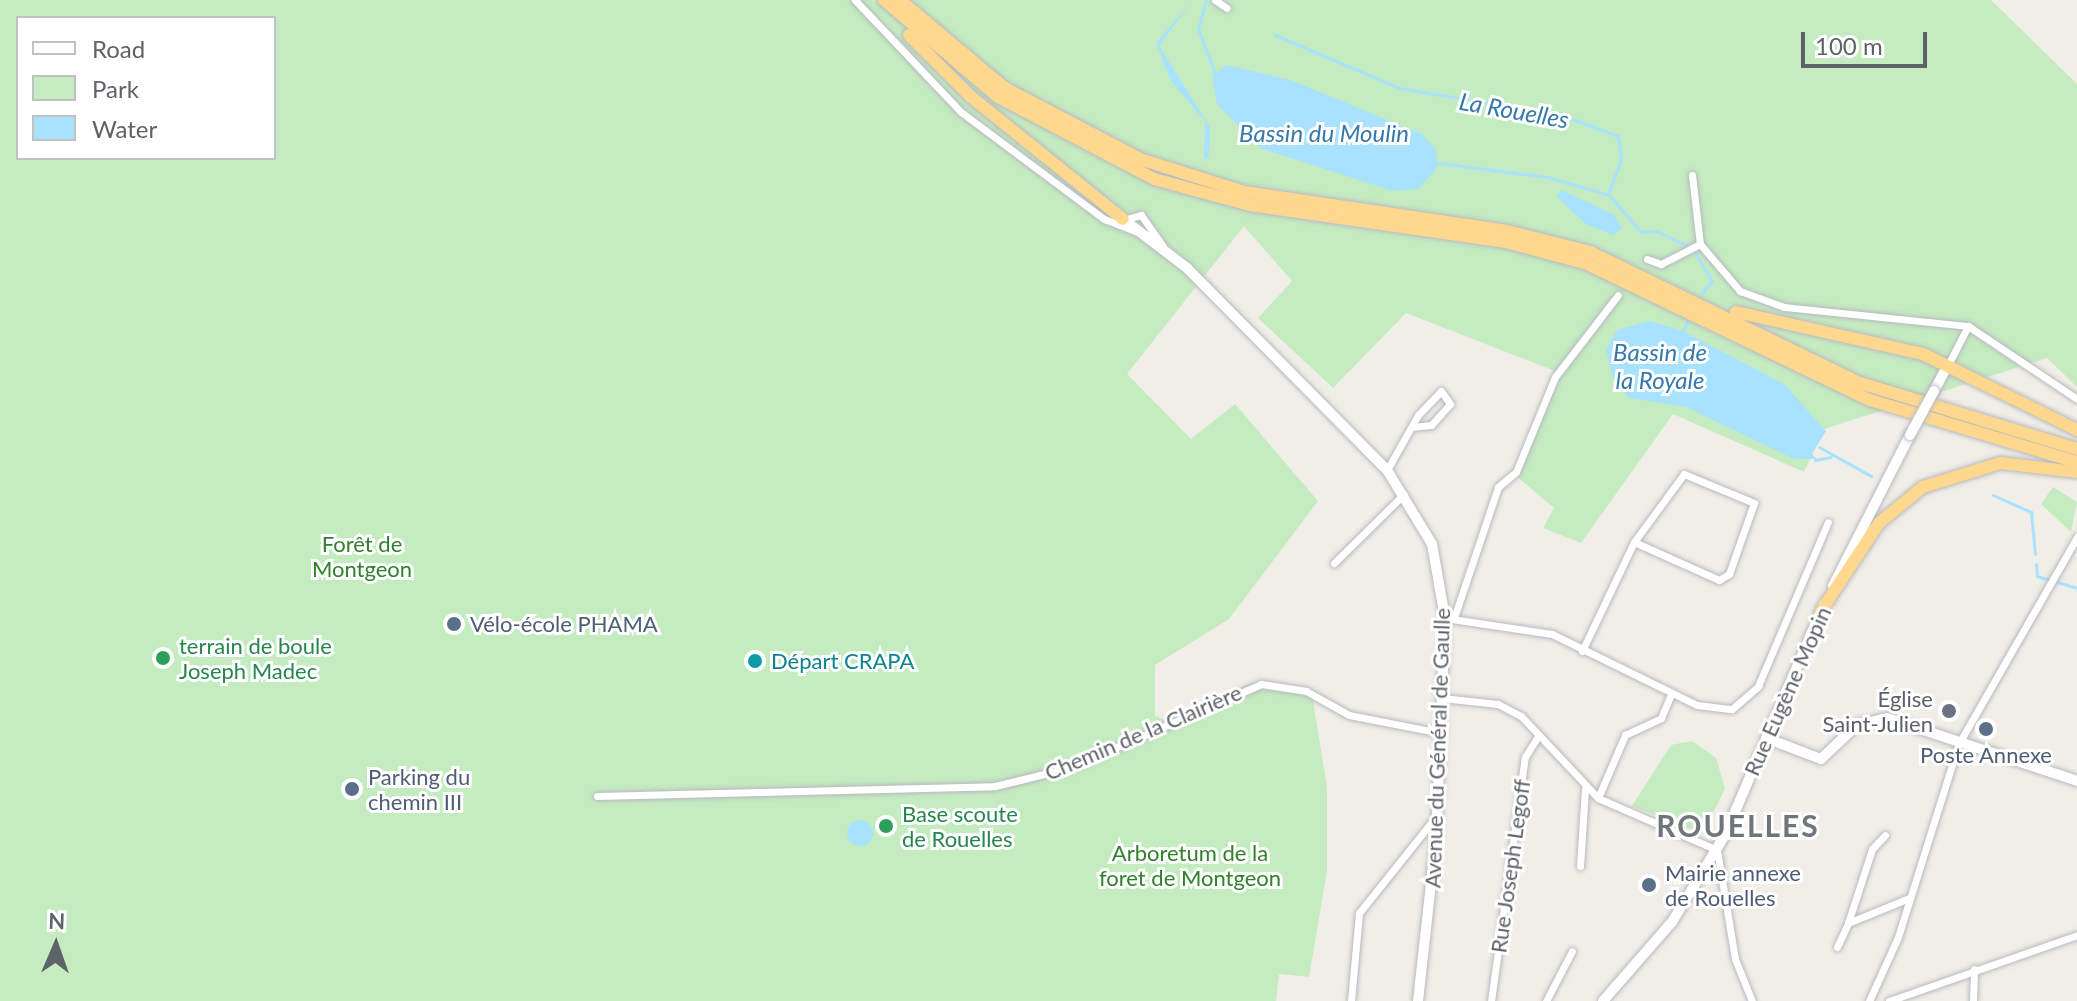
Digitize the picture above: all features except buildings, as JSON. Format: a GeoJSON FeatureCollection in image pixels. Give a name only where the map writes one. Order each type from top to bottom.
{"type":"FeatureCollection","features":[{"type":"Feature","properties":{"kind":"highway"},"geometry":{"type":"LineString","coordinates":[[877,0],[970,96],[1120,222]]}},
{"type":"Feature","properties":{"kind":"highway"},"geometry":{"type":"LineString","coordinates":[[884,0],[998,97],[1154,179],[1250,205],[1573,259],[1870,400],[2077,462]]}},
{"type":"Feature","properties":{"kind":"highway"},"geometry":{"type":"LineString","coordinates":[[900,0],[1005,88],[1140,159],[1244,192],[1553,241],[1767,324],[1903,349],[1948,365],[2077,430]]}},
{"type":"Feature","properties":{"kind":"highway"},"geometry":{"type":"LineString","coordinates":[[1665,285],[1860,383],[2077,449]]}},
{"type":"Feature","properties":{"kind":"highway"},"geometry":{"type":"LineString","coordinates":[[1821,611],[1879,523],[1923,487],[2000,463],[2077,472]]}},
{"type":"Feature","properties":{"kind":"street"},"geometry":{"type":"LineString","coordinates":[[855,0],[961,112],[1120,222],[1141,215],[1165,248]]}},
{"type":"Feature","properties":{"kind":"street"},"geometry":{"type":"LineString","coordinates":[[1215,0],[1227,8]]}},
{"type":"Feature","properties":{"kind":"street"},"geometry":{"type":"LineString","coordinates":[[1692,175],[1700,244],[1732,286],[1764,303],[1968,326],[2077,399]]}},
{"type":"Feature","properties":{"kind":"street","name":"Avenue du Général de Gaulle"},"geometry":{"type":"LineString","coordinates":[[1120,222],[1165,248],[1387,470],[1406,494],[1432,544],[1449,618],[1442,698],[1438,814],[1418,1001]]}},
{"type":"Feature","properties":{"kind":"street"},"geometry":{"type":"LineString","coordinates":[[1647,259],[1661,264],[1700,244]]}},
{"type":"Feature","properties":{"kind":"street"},"geometry":{"type":"LineString","coordinates":[[1618,295],[1555,377],[1516,472],[1498,487],[1449,618],[1516,623],[1671,694],[1717,710],[1745,701],[1790,619],[1828,522]]}},
{"type":"Feature","properties":{"kind":"street"},"geometry":{"type":"LineString","coordinates":[[1948,365],[1968,326]]}},
{"type":"Feature","properties":{"kind":"street","name":"Rue Eugène Mopin"},"geometry":{"type":"LineString","coordinates":[[1603,1001],[1672,922],[1717,850],[1821,611],[1948,365]]}},
{"type":"Feature","properties":{"kind":"street"},"geometry":{"type":"LineString","coordinates":[[1387,470],[1413,427],[1441,391],[1450,404],[1431,425],[1413,427]]}},
{"type":"Feature","properties":{"kind":"street"},"geometry":{"type":"LineString","coordinates":[[1582,651],[1634,542],[1684,474],[1754,503],[1734,562],[1719,580],[1634,542]]}},
{"type":"Feature","properties":{"kind":"street"},"geometry":{"type":"LineString","coordinates":[[1334,563],[1406,494]]}},
{"type":"Feature","properties":{"kind":"street"},"geometry":{"type":"LineString","coordinates":[[1869,1001],[1909,898],[1962,740],[2051,574],[2077,537]]}},
{"type":"Feature","properties":{"kind":"street","name":"Chemin de la Clairière"},"geometry":{"type":"LineString","coordinates":[[597,796],[995,786],[1069,768],[1261,684],[1306,691],[1349,715],[1441,733]]}},
{"type":"Feature","properties":{"kind":"street"},"geometry":{"type":"LineString","coordinates":[[1598,798],[1625,735],[1661,718],[1671,694]]}},
{"type":"Feature","properties":{"kind":"street"},"geometry":{"type":"LineString","coordinates":[[1442,698],[1498,704],[1538,736],[1585,789],[1598,798],[1717,850],[1735,959],[1752,1001]]}},
{"type":"Feature","properties":{"kind":"street"},"geometry":{"type":"LineString","coordinates":[[1766,738],[1821,759],[1857,725],[1887,718],[1962,740],[2077,781]]}},
{"type":"Feature","properties":{"kind":"street","name":"Rue Joseph Legoff"},"geometry":{"type":"LineString","coordinates":[[1491,1001],[1525,757],[1538,736]]}},
{"type":"Feature","properties":{"kind":"street"},"geometry":{"type":"LineString","coordinates":[[1580,866],[1585,789]]}},
{"type":"Feature","properties":{"kind":"street"},"geometry":{"type":"LineString","coordinates":[[1351,1001],[1359,913],[1438,814]]}},
{"type":"Feature","properties":{"kind":"street"},"geometry":{"type":"LineString","coordinates":[[1837,947],[1872,849],[1885,835]]}},
{"type":"Feature","properties":{"kind":"street"},"geometry":{"type":"LineString","coordinates":[[1848,923],[1909,898]]}},
{"type":"Feature","properties":{"kind":"street"},"geometry":{"type":"LineString","coordinates":[[1889,1001],[2077,935]]}},
{"type":"Feature","properties":{"kind":"street"},"geometry":{"type":"LineString","coordinates":[[1546,1001],[1572,951]]}},
{"type":"Feature","properties":{"kind":"street"},"geometry":{"type":"LineString","coordinates":[[1973,1001],[1974,969]]}},
{"type":"Feature","properties":{"kind":"green space"},"geometry":{"type":"Polygon","coordinates":[[[0,0],[1991,0],[2077,84],[2077,387],[2047,358],[1824,429],[1804,472],[1673,414],[1581,543],[1543,528],[1554,508],[1514,474],[1555,371],[1406,313],[1333,388],[1258,318],[1292,281],[1244,226],[1127,374],[1191,439],[1235,404],[1318,501],[1229,619],[1155,665],[1155,716],[1163,719],[1254,682],[1308,688],[1313,701],[1327,787],[1327,871],[1309,977],[1279,974],[1276,1001],[0,1001],[0,0]]]}},
{"type":"Feature","properties":{"kind":"green space"},"geometry":{"type":"Polygon","coordinates":[[[2053,487],[2077,502],[2071,532],[2041,504],[2053,487]]]}},
{"type":"Feature","properties":{"kind":"green space"},"geometry":{"type":"Polygon","coordinates":[[[1692,741],[1716,758],[1725,789],[1703,834],[1632,806],[1671,745],[1692,741]]]}},
{"type":"Feature","properties":{"kind":"water"},"geometry":{"type":"Polygon","coordinates":[[[1193,0],[1159,46],[1210,127],[1209,157],[1204,160],[1205,121],[1171,81],[1156,43],[1193,0]]]}},
{"type":"Feature","properties":{"kind":"water","name":"Bassin du Moulin"},"geometry":{"type":"Polygon","coordinates":[[[1226,65],[1290,80],[1422,134],[1437,151],[1437,168],[1418,189],[1393,191],[1260,148],[1217,104],[1212,77],[1226,65]]]}},
{"type":"Feature","properties":{"kind":"water"},"geometry":{"type":"Polygon","coordinates":[[[1561,190],[1613,214],[1622,228],[1613,235],[1586,224],[1557,197],[1561,190]]]}},
{"type":"Feature","properties":{"kind":"water","name":"Bassin de la Royale"},"geometry":{"type":"Polygon","coordinates":[[[1649,321],[1681,330],[1784,384],[1826,431],[1812,454],[1817,459],[1794,459],[1686,407],[1629,398],[1613,378],[1606,350],[1617,330],[1649,321]]]}},
{"type":"Feature","properties":{"kind":"water"},"geometry":{"type":"Polygon","coordinates":[[[860,820],[869,824],[873,833],[869,842],[860,846],[851,842],[847,833],[851,824],[860,820]]]}},
{"type":"Feature","properties":{"kind":"waterway"},"geometry":{"type":"LineString","coordinates":[[1206,0],[1198,29],[1215,73]]}},
{"type":"Feature","properties":{"kind":"waterway","name":"La Rouelles"},"geometry":{"type":"LineString","coordinates":[[1275,35],[1399,88],[1562,115],[1618,136],[1621,160],[1608,194],[1641,232],[1656,231],[1692,248],[1712,281],[1702,293]]}},
{"type":"Feature","properties":{"kind":"waterway"},"geometry":{"type":"LineString","coordinates":[[1438,163],[1548,177],[1606,194]]}},
{"type":"Feature","properties":{"kind":"waterway"},"geometry":{"type":"LineString","coordinates":[[1683,331],[1688,320]]}},
{"type":"Feature","properties":{"kind":"waterway"},"geometry":{"type":"LineString","coordinates":[[1819,447],[1871,476]]}},
{"type":"Feature","properties":{"kind":"waterway"},"geometry":{"type":"LineString","coordinates":[[1815,460],[1831,457]]}},
{"type":"Feature","properties":{"kind":"waterway"},"geometry":{"type":"LineString","coordinates":[[1993,495],[2031,512],[2035,554]]}},
{"type":"Feature","properties":{"kind":"waterway"},"geometry":{"type":"LineString","coordinates":[[2036,564],[2037,576],[2077,588]]}},
{"type":"Feature","properties":{"kind":"place","name":"Vélo-école PHAMA"},"geometry":{"type":"Point","coordinates":[454,624]}},
{"type":"Feature","properties":{"kind":"place","name":"terrain de boule Joseph Madec"},"geometry":{"type":"Point","coordinates":[163,658]}},
{"type":"Feature","properties":{"kind":"place","name":"Départ CRAPA"},"geometry":{"type":"Point","coordinates":[755,661]}},
{"type":"Feature","properties":{"kind":"place","name":"Église Saint-Julien"},"geometry":{"type":"Point","coordinates":[1949,711]}},
{"type":"Feature","properties":{"kind":"place","name":"Poste Annexe"},"geometry":{"type":"Point","coordinates":[1986,729]}},
{"type":"Feature","properties":{"kind":"place","name":"Parking du chemin III"},"geometry":{"type":"Point","coordinates":[352,789]}},
{"type":"Feature","properties":{"kind":"place","name":"Base scoute de Rouelles"},"geometry":{"type":"Point","coordinates":[886,826]}},
{"type":"Feature","properties":{"kind":"place","name":"Mairie annexe de Rouelles"},"geometry":{"type":"Point","coordinates":[1649,885]}},
{"type":"Feature","properties":{"kind":"district","name":"ROUELLES"},"geometry":{"type":"Point","coordinates":[1738,825]}},
{"type":"Feature","properties":{"kind":"park label","name":"Forêt de Montgeon"},"geometry":{"type":"Point","coordinates":[362,556]}},
{"type":"Feature","properties":{"kind":"park label","name":"Arboretum de la foret de Montgeon"},"geometry":{"type":"Point","coordinates":[1190,864]}}]}
